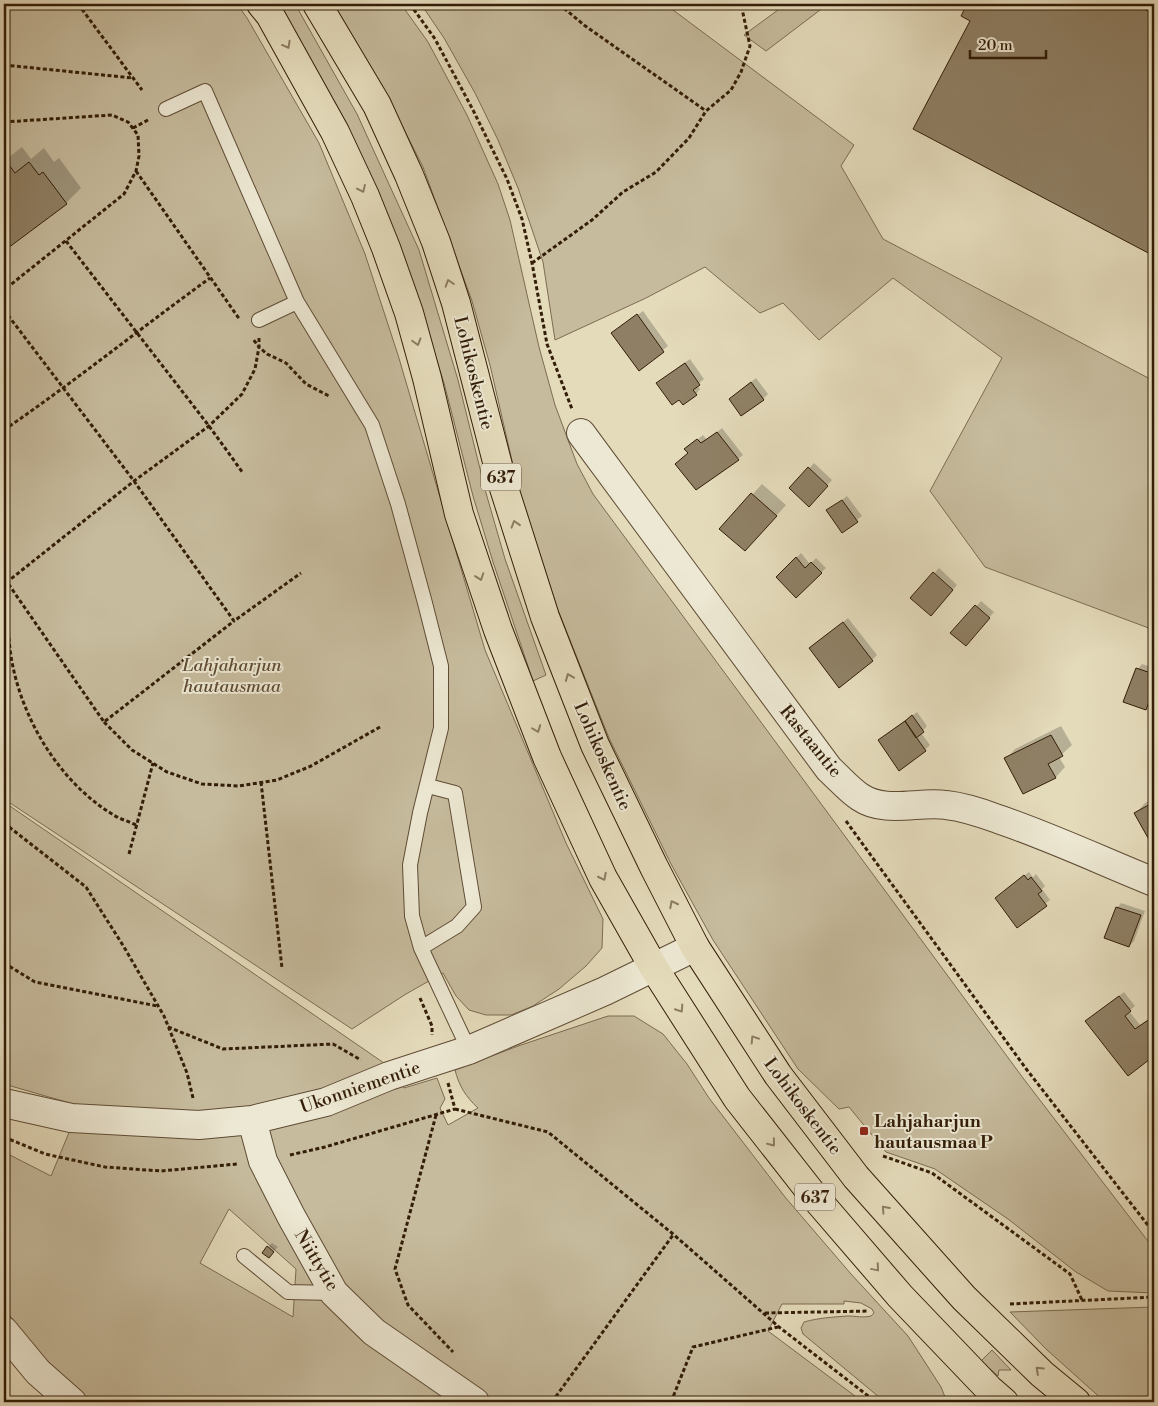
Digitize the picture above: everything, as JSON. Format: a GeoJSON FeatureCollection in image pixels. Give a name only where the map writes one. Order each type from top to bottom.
{"type":"FeatureCollection","features":[{"type":"Feature","properties":{"kind":"main road","name":"637"},"geometry":{"type":"LineString","coordinates":[[261,4],[270,16],[335,132],[365,196],[409,313],[428,378],[459,514],[498,630],[547,757],[603,878],[654,968],[737,1098],[813,1195],[900,1296],[989,1389],[1004,1402]]}},
{"type":"Feature","properties":{"kind":"main road","name":"Lohikoskentie"},"geometry":{"type":"LineString","coordinates":[[317,4],[377,105],[409,175],[436,242],[456,304],[503,485],[545,617],[595,745],[695,947],[778,1075],[856,1177],[964,1298],[1042,1374],[1076,1402]]}},
{"type":"Feature","properties":{"kind":"street","name":"Rastaantie"},"geometry":{"type":"LineString","coordinates":[[582,433],[829,769],[860,798],[877,804],[896,806],[931,804],[965,809],[999,819],[1154,882]]}},
{"type":"Feature","properties":{"kind":"street","name":"Ukonniementie"},"geometry":{"type":"LineString","coordinates":[[4,1103],[71,1118],[199,1126],[252,1120],[326,1102],[389,1076],[469,1050],[654,968],[695,947]]}},
{"type":"Feature","properties":{"kind":"street","name":"Niittytie"},"geometry":{"type":"LineString","coordinates":[[252,1120],[263,1162],[334,1293],[374,1332],[475,1402]]}},
{"type":"Feature","properties":{"kind":"street"},"geometry":{"type":"LineString","coordinates":[[4,1332],[38,1372],[72,1402]]}},
{"type":"Feature","properties":{"kind":"lane"},"geometry":{"type":"LineString","coordinates":[[166,109],[205,91],[296,302],[372,425],[398,504],[441,666],[441,728],[420,813],[410,865],[412,916],[421,948],[469,1050]]}},
{"type":"Feature","properties":{"kind":"lane"},"geometry":{"type":"LineString","coordinates":[[259,320],[296,302]]}},
{"type":"Feature","properties":{"kind":"lane"},"geometry":{"type":"LineString","coordinates":[[421,948],[457,926],[474,907],[455,793],[428,786]]}},
{"type":"Feature","properties":{"kind":"lane"},"geometry":{"type":"LineString","coordinates":[[244,1256],[288,1292],[334,1293]]}},
{"type":"Feature","properties":{"kind":"path"},"geometry":{"type":"LineString","coordinates":[[78,4],[142,90]]}},
{"type":"Feature","properties":{"kind":"path"},"geometry":{"type":"LineString","coordinates":[[559,4],[584,25],[706,111]]}},
{"type":"Feature","properties":{"kind":"path"},"geometry":{"type":"LineString","coordinates":[[532,263],[592,220],[623,192],[656,172],[689,138],[706,111],[731,90],[741,72],[750,46],[742,4]]}},
{"type":"Feature","properties":{"kind":"path"},"geometry":{"type":"LineString","coordinates":[[4,64],[133,78]]}},
{"type":"Feature","properties":{"kind":"path"},"geometry":{"type":"LineString","coordinates":[[4,122],[112,115],[128,122],[138,135],[139,156],[136,171],[124,194],[4,290]]}},
{"type":"Feature","properties":{"kind":"path"},"geometry":{"type":"LineString","coordinates":[[136,171],[243,324]]}},
{"type":"Feature","properties":{"kind":"path"},"geometry":{"type":"LineString","coordinates":[[66,241],[243,473]]}},
{"type":"Feature","properties":{"kind":"path"},"geometry":{"type":"LineString","coordinates":[[4,430],[63,389],[136,331],[210,278]]}},
{"type":"Feature","properties":{"kind":"path"},"geometry":{"type":"LineString","coordinates":[[4,310],[134,481],[234,621]]}},
{"type":"Feature","properties":{"kind":"path"},"geometry":{"type":"LineString","coordinates":[[8,582],[134,481],[209,426],[242,394],[255,369],[259,347],[259,320]]}},
{"type":"Feature","properties":{"kind":"path"},"geometry":{"type":"LineString","coordinates":[[248,332],[259,347],[267,354],[286,363],[306,384],[334,398]]}},
{"type":"Feature","properties":{"kind":"path"},"geometry":{"type":"LineString","coordinates":[[4,572],[8,582],[104,722],[132,750],[167,772],[202,784],[239,786],[277,780],[311,766],[380,727]]}},
{"type":"Feature","properties":{"kind":"path"},"geometry":{"type":"LineString","coordinates":[[104,722],[234,621],[301,573]]}},
{"type":"Feature","properties":{"kind":"path"},"geometry":{"type":"LineString","coordinates":[[8,582],[8,622],[12,661],[21,700],[40,738],[60,767],[86,795],[113,815],[136,825]]}},
{"type":"Feature","properties":{"kind":"path"},"geometry":{"type":"LineString","coordinates":[[129,854],[153,763]]}},
{"type":"Feature","properties":{"kind":"path"},"geometry":{"type":"LineString","coordinates":[[261,782],[282,968]]}},
{"type":"Feature","properties":{"kind":"path"},"geometry":{"type":"LineString","coordinates":[[4,823],[86,887],[124,947],[168,1027],[187,1073],[199,1126]]}},
{"type":"Feature","properties":{"kind":"path"},"geometry":{"type":"LineString","coordinates":[[4,963],[36,982],[158,1006]]}},
{"type":"Feature","properties":{"kind":"path"},"geometry":{"type":"LineString","coordinates":[[418,994],[432,1026],[433,1039],[446,1075],[455,1109],[548,1132],[673,1234],[778,1327],[876,1402]]}},
{"type":"Feature","properties":{"kind":"path"},"geometry":{"type":"LineString","coordinates":[[168,1027],[223,1049],[333,1044],[389,1076]]}},
{"type":"Feature","properties":{"kind":"path"},"geometry":{"type":"LineString","coordinates":[[436,1115],[395,1269],[408,1305],[459,1359]]}},
{"type":"Feature","properties":{"kind":"path"},"geometry":{"type":"LineString","coordinates":[[883,1156],[932,1173],[1070,1274],[1082,1300]]}},
{"type":"Feature","properties":{"kind":"path"},"geometry":{"type":"LineString","coordinates":[[552,1402],[673,1234]]}},
{"type":"Feature","properties":{"kind":"path"},"geometry":{"type":"LineString","coordinates":[[1009,1304],[1154,1297]]}},
{"type":"Feature","properties":{"kind":"path"},"geometry":{"type":"LineString","coordinates":[[764,1313],[869,1311]]}},
{"type":"Feature","properties":{"kind":"path"},"geometry":{"type":"LineString","coordinates":[[671,1402],[693,1347],[778,1327]]}},
{"type":"Feature","properties":{"kind":"green space","name":"Lahjaharjun hautausmaa"},"geometry":{"type":"Polygon","coordinates":[[[4,4],[237,4],[319,143],[365,254],[398,355],[485,650],[566,843],[603,919],[602,948],[586,966],[559,989],[533,1006],[511,1015],[486,1015],[469,1010],[456,996],[443,973],[406,994],[352,1029],[4,799],[4,4]]]}},
{"type":"Feature","properties":{"kind":"green space"},"geometry":{"type":"Polygon","coordinates":[[[278,4],[295,4],[357,114],[419,250],[458,380],[486,493],[505,559],[546,675],[533,681],[493,562],[473,496],[444,383],[402,252],[375,185],[343,117],[278,4]]]}},
{"type":"Feature","properties":{"kind":"green space"},"geometry":{"type":"Polygon","coordinates":[[[333,4],[401,4],[428,42],[467,115],[498,184],[510,220],[539,347],[555,405],[577,464],[593,494],[1023,1078],[1154,1249],[1154,1293],[1108,1291],[1076,1272],[1008,1219],[935,1169],[886,1152],[849,1107],[839,1109],[798,1069],[713,940],[671,864],[609,738],[558,610],[518,487],[490,365],[472,301],[423,167],[388,98],[333,4]]]}},
{"type":"Feature","properties":{"kind":"green space"},"geometry":{"type":"Polygon","coordinates":[[[421,4],[665,4],[854,145],[841,166],[883,239],[1154,381],[1154,630],[985,567],[930,491],[1002,358],[893,278],[819,340],[783,303],[760,313],[705,267],[646,298],[555,340],[543,262],[518,188],[498,140],[475,93],[444,38],[421,4]]]}},
{"type":"Feature","properties":{"kind":"green space"},"geometry":{"type":"Polygon","coordinates":[[[786,4],[828,4],[766,51],[744,35],[786,4]]]}},
{"type":"Feature","properties":{"kind":"green space"},"geometry":{"type":"Polygon","coordinates":[[[4,802],[384,1063],[404,1088],[437,1078],[445,1099],[440,1108],[448,1125],[478,1108],[464,1091],[455,1070],[518,1046],[608,1016],[634,1016],[663,1034],[687,1064],[709,1098],[785,1197],[851,1274],[908,1336],[941,1387],[947,1402],[885,1402],[803,1334],[801,1328],[804,1322],[848,1316],[868,1317],[874,1313],[872,1309],[861,1303],[844,1301],[844,1304],[782,1304],[768,1331],[863,1402],[91,1402],[47,1364],[4,1308],[4,1152],[51,1176],[80,1106],[4,1084],[4,802]],[[229,1209],[200,1263],[293,1317],[296,1269],[229,1209]]]}},
{"type":"Feature","properties":{"kind":"green space"},"geometry":{"type":"Polygon","coordinates":[[[1154,1307],[1154,1402],[1105,1402],[1046,1349],[1010,1312],[1154,1307]]]}},
{"type":"Feature","properties":{"kind":"green space"},"geometry":{"type":"Polygon","coordinates":[[[992,1350],[1011,1370],[999,1370],[998,1376],[981,1361],[992,1350]]]}},
{"type":"Feature","properties":{"kind":"building"},"geometry":{"type":"Polygon","coordinates":[[[967,4],[1134,4],[1154,14],[1154,256],[913,129],[970,21],[961,16],[967,4]]]}},
{"type":"Feature","properties":{"kind":"building"},"geometry":{"type":"Polygon","coordinates":[[[6,161],[15,173],[29,162],[39,175],[43,172],[67,204],[4,251],[4,163],[6,161]]]}},
{"type":"Feature","properties":{"kind":"building"},"geometry":{"type":"Polygon","coordinates":[[[637,314],[664,352],[639,371],[611,333],[637,314]]]}},
{"type":"Feature","properties":{"kind":"building"},"geometry":{"type":"Polygon","coordinates":[[[685,363],[700,385],[693,390],[697,395],[683,405],[679,400],[672,405],[656,383],[685,363]]]}},
{"type":"Feature","properties":{"kind":"building"},"geometry":{"type":"Polygon","coordinates":[[[751,382],[764,400],[741,416],[729,399],[751,382]]]}},
{"type":"Feature","properties":{"kind":"building"},"geometry":{"type":"Polygon","coordinates":[[[717,432],[739,460],[696,490],[675,464],[688,453],[684,449],[697,439],[701,443],[717,432]]]}},
{"type":"Feature","properties":{"kind":"building"},"geometry":{"type":"Polygon","coordinates":[[[808,467],[828,486],[809,507],[789,488],[808,467]]]}},
{"type":"Feature","properties":{"kind":"building"},"geometry":{"type":"Polygon","coordinates":[[[751,493],[777,516],[745,551],[719,529],[751,493]]]}},
{"type":"Feature","properties":{"kind":"building"},"geometry":{"type":"Polygon","coordinates":[[[842,500],[858,522],[842,533],[826,510],[842,500]]]}},
{"type":"Feature","properties":{"kind":"building"},"geometry":{"type":"Polygon","coordinates":[[[796,557],[805,568],[811,562],[822,573],[796,598],[776,577],[796,557]]]}},
{"type":"Feature","properties":{"kind":"building"},"geometry":{"type":"Polygon","coordinates":[[[933,572],[953,590],[931,616],[910,598],[933,572]]]}},
{"type":"Feature","properties":{"kind":"building"},"geometry":{"type":"Polygon","coordinates":[[[975,605],[990,618],[966,646],[950,633],[975,605]]]}},
{"type":"Feature","properties":{"kind":"building"},"geometry":{"type":"Polygon","coordinates":[[[843,622],[873,661],[839,688],[809,648],[843,622]]]}},
{"type":"Feature","properties":{"kind":"building"},"geometry":{"type":"Polygon","coordinates":[[[1136,668],[1154,674],[1154,688],[1146,710],[1123,702],[1136,668]]]}},
{"type":"Feature","properties":{"kind":"building"},"geometry":{"type":"Polygon","coordinates":[[[912,715],[924,732],[916,738],[905,721],[912,715]]]}},
{"type":"Feature","properties":{"kind":"building"},"geometry":{"type":"Polygon","coordinates":[[[905,721],[926,751],[899,771],[878,740],[905,721]]]}},
{"type":"Feature","properties":{"kind":"building"},"geometry":{"type":"Polygon","coordinates":[[[1051,735],[1063,756],[1048,764],[1056,778],[1023,794],[1004,758],[1051,735]]]}},
{"type":"Feature","properties":{"kind":"building"},"geometry":{"type":"Polygon","coordinates":[[[1154,802],[1154,844],[1152,845],[1134,813],[1154,802]]]}},
{"type":"Feature","properties":{"kind":"building"},"geometry":{"type":"Polygon","coordinates":[[[1024,875],[1028,880],[1031,877],[1042,891],[1038,894],[1047,906],[1017,928],[995,898],[1024,875]]]}},
{"type":"Feature","properties":{"kind":"building"},"geometry":{"type":"Polygon","coordinates":[[[1116,907],[1141,915],[1129,947],[1104,938],[1116,907]]]}},
{"type":"Feature","properties":{"kind":"building"},"geometry":{"type":"Polygon","coordinates":[[[1119,996],[1131,1011],[1125,1016],[1135,1029],[1154,1016],[1154,1056],[1128,1076],[1085,1021],[1119,996]]]}},
{"type":"Feature","properties":{"kind":"building"},"geometry":{"type":"Polygon","coordinates":[[[267,1246],[274,1252],[269,1258],[262,1253],[267,1246]]]}},
{"type":"Feature","properties":{"kind":"place","name":"Lahjaharjun hautausmaa P"},"geometry":{"type":"Point","coordinates":[864,1131]}}]}
